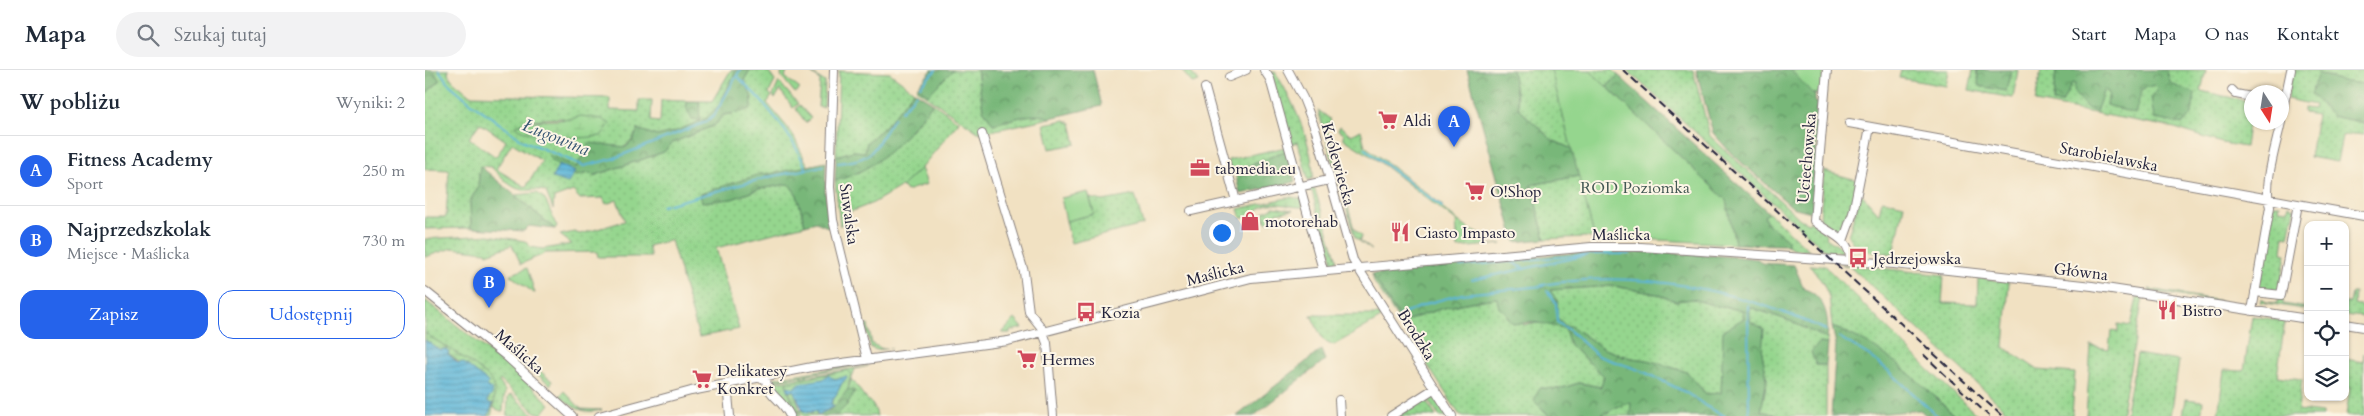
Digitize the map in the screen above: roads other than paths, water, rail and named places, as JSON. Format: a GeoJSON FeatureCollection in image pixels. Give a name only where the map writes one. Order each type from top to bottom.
{"type":"FeatureCollection","features":[{"type":"Feature","properties":{"kind":"street","name":"Suwalska"},"geometry":{"type":"LineString","coordinates":[[834,70],[830,187],[833,220],[867,359]]}},
{"type":"Feature","properties":{"kind":"street"},"geometry":{"type":"LineString","coordinates":[[1229,77],[1246,70]]}},
{"type":"Feature","properties":{"kind":"street"},"geometry":{"type":"LineString","coordinates":[[1264,70],[1270,79],[1323,270]]}},
{"type":"Feature","properties":{"kind":"street","name":"Królewiecka"},"geometry":{"type":"LineString","coordinates":[[1288,70],[1313,122],[1349,250],[1357,267]]}},
{"type":"Feature","properties":{"kind":"street","name":"Uciechowska"},"geometry":{"type":"LineString","coordinates":[[1827,70],[1814,221],[1843,241]]}},
{"type":"Feature","properties":{"kind":"street"},"geometry":{"type":"LineString","coordinates":[[2287,85],[2291,70]]}},
{"type":"Feature","properties":{"kind":"street"},"geometry":{"type":"LineString","coordinates":[[1205,88],[1236,201]]}},
{"type":"Feature","properties":{"kind":"street"},"geometry":{"type":"LineString","coordinates":[[2232,90],[2236,94],[2244,96]]}},
{"type":"Feature","properties":{"kind":"street","name":"Starobielawska"},"geometry":{"type":"LineString","coordinates":[[1849,123],[2364,216]]}},
{"type":"Feature","properties":{"kind":"street"},"geometry":{"type":"LineString","coordinates":[[1850,261],[1850,249],[1843,241],[1853,213],[1870,127]]}},
{"type":"Feature","properties":{"kind":"street"},"geometry":{"type":"LineString","coordinates":[[2252,311],[2270,207],[2267,199],[2280,130]]}},
{"type":"Feature","properties":{"kind":"street"},"geometry":{"type":"LineString","coordinates":[[982,134],[1023,272],[1029,312],[1044,332],[1047,343],[1053,416]]}},
{"type":"Feature","properties":{"kind":"street"},"geometry":{"type":"LineString","coordinates":[[1191,211],[1301,189],[1329,180]]}},
{"type":"Feature","properties":{"kind":"street"},"geometry":{"type":"LineString","coordinates":[[2255,292],[2281,295],[2298,204]]}},
{"type":"Feature","properties":{"kind":"street","name":"Maślicka"},"geometry":{"type":"LineString","coordinates":[[599,416],[683,393],[765,376],[867,359],[1002,342],[1251,278],[1323,270],[1613,246],[1850,261]]}},
{"type":"Feature","properties":{"kind":"street","name":"Główna"},"geometry":{"type":"LineString","coordinates":[[1850,261],[2092,286],[2304,318]]}},
{"type":"Feature","properties":{"kind":"street","name":"Brodzka"},"geometry":{"type":"LineString","coordinates":[[1357,267],[1452,416]]}},
{"type":"Feature","properties":{"kind":"street","name":"Maślicka"},"geometry":{"type":"LineString","coordinates":[[425,291],[506,356],[572,416]]}},
{"type":"Feature","properties":{"kind":"street"},"geometry":{"type":"LineString","coordinates":[[2349,325],[2364,327]]}},
{"type":"Feature","properties":{"kind":"street"},"geometry":{"type":"LineString","coordinates":[[765,376],[767,390],[783,404],[790,416]]}},
{"type":"Feature","properties":{"kind":"street"},"geometry":{"type":"LineString","coordinates":[[727,384],[730,416]]}},
{"type":"Feature","properties":{"kind":"street"},"geometry":{"type":"LineString","coordinates":[[1391,416],[1435,388]]}},
{"type":"Feature","properties":{"kind":"street"},"geometry":{"type":"LineString","coordinates":[[1339,400],[1340,416]]}},
{"type":"Feature","properties":{"kind":"water"},"geometry":{"type":"Polygon","coordinates":[[[559,164],[575,172],[568,183],[552,178],[559,164]]]}},
{"type":"Feature","properties":{"kind":"water"},"geometry":{"type":"Polygon","coordinates":[[[425,340],[440,350],[445,349],[449,351],[448,354],[458,363],[463,362],[488,382],[487,387],[492,389],[492,395],[488,402],[493,404],[488,416],[425,416],[425,340]]]}},
{"type":"Feature","properties":{"kind":"water"},"geometry":{"type":"Polygon","coordinates":[[[828,375],[834,378],[846,376],[847,378],[832,400],[831,404],[835,406],[818,415],[816,411],[807,413],[803,411],[794,390],[789,392],[787,386],[794,388],[800,383],[823,379],[828,375]]]}},
{"type":"Feature","properties":{"kind":"waterway","name":"Ługowina"},"geometry":{"type":"LineString","coordinates":[[439,70],[449,84],[469,101],[522,140],[584,166],[612,159],[706,122],[715,114],[740,70]]}},
{"type":"Feature","properties":{"kind":"waterway"},"geometry":{"type":"LineString","coordinates":[[920,86],[936,70]]}},
{"type":"Feature","properties":{"kind":"waterway"},"geometry":{"type":"LineString","coordinates":[[737,76],[786,131],[806,169]]}},
{"type":"Feature","properties":{"kind":"waterway"},"geometry":{"type":"LineString","coordinates":[[901,111],[916,94]]}},
{"type":"Feature","properties":{"kind":"waterway"},"geometry":{"type":"LineString","coordinates":[[838,163],[852,161],[868,155],[878,144],[894,118]]}},
{"type":"Feature","properties":{"kind":"waterway"},"geometry":{"type":"LineString","coordinates":[[1365,149],[1442,207]]}},
{"type":"Feature","properties":{"kind":"waterway"},"geometry":{"type":"LineString","coordinates":[[662,206],[769,177],[823,166]]}},
{"type":"Feature","properties":{"kind":"waterway"},"geometry":{"type":"LineString","coordinates":[[1460,266],[1595,254],[1630,254]]}},
{"type":"Feature","properties":{"kind":"waterway"},"geometry":{"type":"LineString","coordinates":[[1472,280],[1588,255]]}},
{"type":"Feature","properties":{"kind":"waterway"},"geometry":{"type":"LineString","coordinates":[[1510,261],[1525,269]]}},
{"type":"Feature","properties":{"kind":"waterway"},"geometry":{"type":"LineString","coordinates":[[1542,285],[1578,280],[1615,279],[1687,286],[1758,304],[1826,330]]}},
{"type":"Feature","properties":{"kind":"waterway"},"geometry":{"type":"LineString","coordinates":[[1399,316],[1429,303],[1462,294],[1543,286]]}},
{"type":"Feature","properties":{"kind":"waterway"},"geometry":{"type":"LineString","coordinates":[[1547,291],[1556,303],[1557,322],[1569,330],[1598,356],[1642,371],[1685,392],[1725,416]]}},
{"type":"Feature","properties":{"kind":"waterway"},"geometry":{"type":"LineString","coordinates":[[1748,304],[1749,416]]}},
{"type":"Feature","properties":{"kind":"waterway"},"geometry":{"type":"LineString","coordinates":[[1839,337],[1870,356],[1890,372],[1937,416]]}},
{"type":"Feature","properties":{"kind":"railway"},"geometry":{"type":"LineString","coordinates":[[1623,70],[2002,416]]}},
{"type":"Feature","properties":{"kind":"railway"},"geometry":{"type":"LineString","coordinates":[[1923,354],[1989,416]]}},
{"type":"Feature","properties":{"kind":"place","name":"Aldi"},"geometry":{"type":"Point","coordinates":[1388,120]}},
{"type":"Feature","properties":{"kind":"place","name":"Fitness Academy"},"geometry":{"type":"Point","coordinates":[1454,147]}},
{"type":"Feature","properties":{"kind":"place","name":"tabmedia.eu"},"geometry":{"type":"Point","coordinates":[1200,168]}},
{"type":"Feature","properties":{"kind":"place","name":"O!Shop"},"geometry":{"type":"Point","coordinates":[1475,191]}},
{"type":"Feature","properties":{"kind":"place","name":"motorehab"},"geometry":{"type":"Point","coordinates":[1250,221]}},
{"type":"Feature","properties":{"kind":"place","name":"Ciasto Impasto"},"geometry":{"type":"Point","coordinates":[1400,232]}},
{"type":"Feature","properties":{"kind":"place","name":"Jędrzejowska"},"geometry":{"type":"Point","coordinates":[1858,258]}},
{"type":"Feature","properties":{"kind":"place","name":"Najprzedszkolak"},"geometry":{"type":"Point","coordinates":[489,308]}},
{"type":"Feature","properties":{"kind":"place","name":"Bistro"},"geometry":{"type":"Point","coordinates":[2167,310]}},
{"type":"Feature","properties":{"kind":"place","name":"Kozia"},"geometry":{"type":"Point","coordinates":[1086,312]}},
{"type":"Feature","properties":{"kind":"place","name":"Hermes"},"geometry":{"type":"Point","coordinates":[1027,359]}},
{"type":"Feature","properties":{"kind":"place","name":"Delikatesy Konkret"},"geometry":{"type":"Point","coordinates":[702,379]}},
{"type":"Feature","properties":{"kind":"park label","name":"ROD Poziomka"},"geometry":{"type":"Point","coordinates":[1635,187]}}]}
